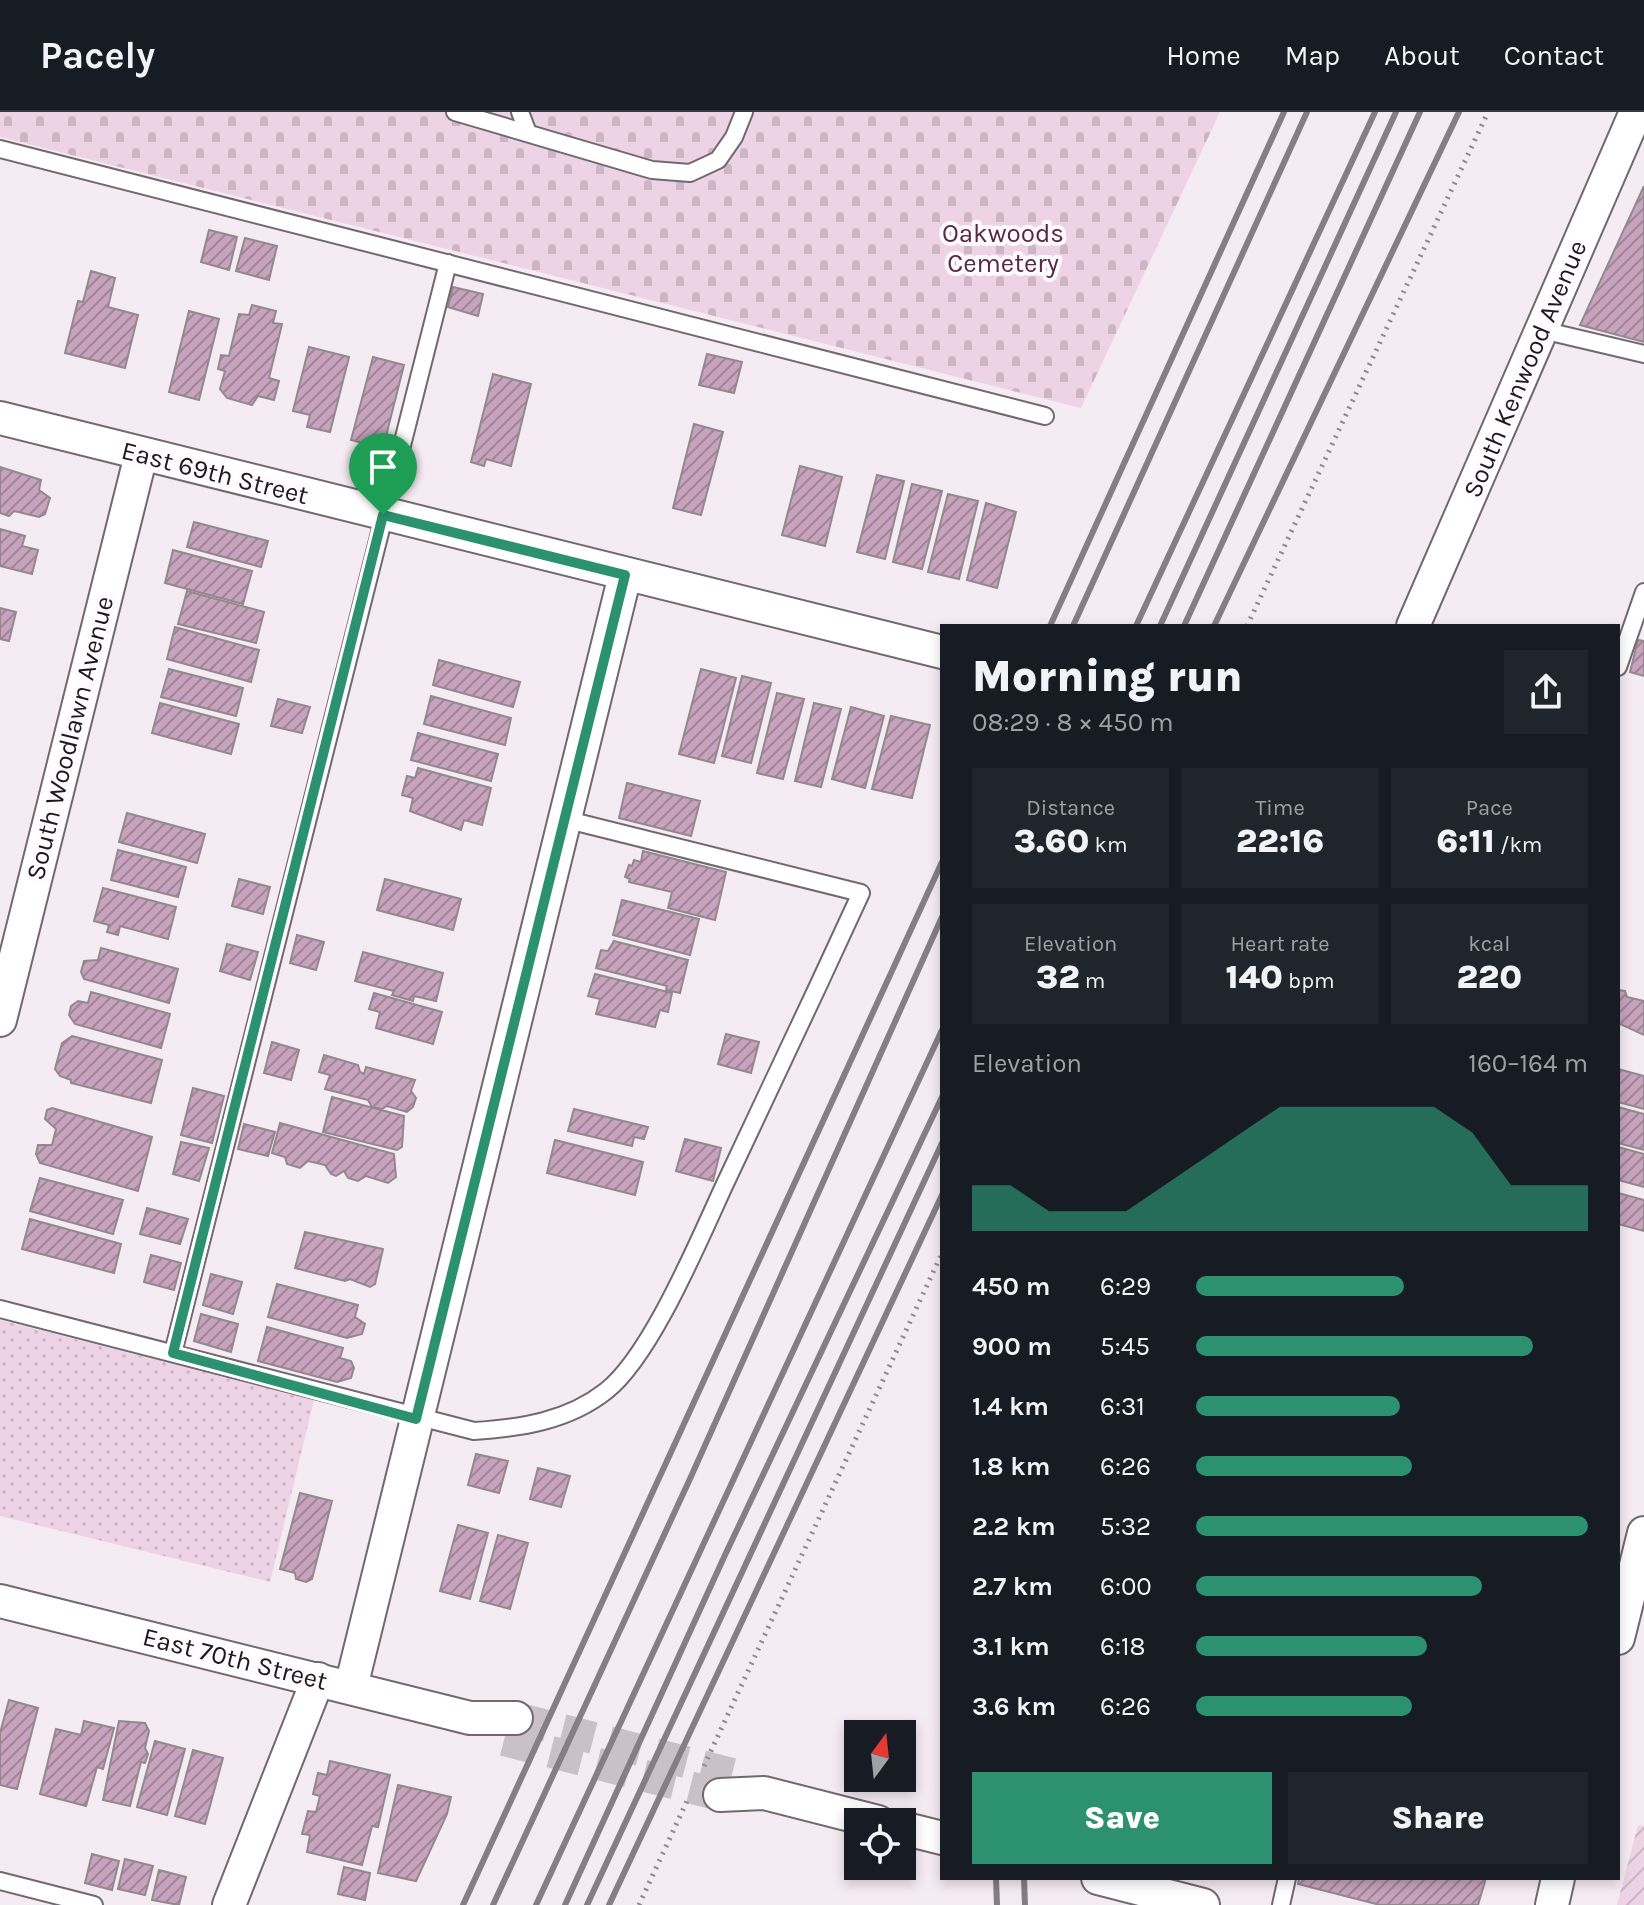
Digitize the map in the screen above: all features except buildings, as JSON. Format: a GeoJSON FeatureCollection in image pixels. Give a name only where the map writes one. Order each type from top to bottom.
{"type":"FeatureCollection","features":[{"type":"Feature","properties":{"kind":"street","name":"South Kenwood Avenue"},"geometry":{"type":"LineString","coordinates":[[1414,624],[1636,112]]}},
{"type":"Feature","properties":{"kind":"street","name":"East 69th Street"},"geometry":{"type":"LineString","coordinates":[[0,418],[940,652]]}},
{"type":"Feature","properties":{"kind":"street","name":"South Woodlawn Avenue"},"geometry":{"type":"LineString","coordinates":[[0,1020],[141,455]]}},
{"type":"Feature","properties":{"kind":"street"},"geometry":{"type":"LineString","coordinates":[[351,1687],[625,575]]}},
{"type":"Feature","properties":{"kind":"street"},"geometry":{"type":"LineString","coordinates":[[1620,1630],[1644,1533]]}},
{"type":"Feature","properties":{"kind":"street","name":"East 70th Street"},"geometry":{"type":"LineString","coordinates":[[0,1601],[510,1729]]}},
{"type":"Feature","properties":{"kind":"street"},"geometry":{"type":"LineString","coordinates":[[229,1905],[318,1679]]}},
{"type":"Feature","properties":{"kind":"street"},"geometry":{"type":"LineString","coordinates":[[710,1785],[764,1793],[844,1813]]}},
{"type":"Feature","properties":{"kind":"street"},"geometry":{"type":"LineString","coordinates":[[916,1832],[940,1838]]}},
{"type":"Feature","properties":{"kind":"street"},"geometry":{"type":"LineString","coordinates":[[1106,1880],[1203,1905]]}},
{"type":"Feature","properties":{"kind":"street"},"geometry":{"type":"LineString","coordinates":[[1552,1905],[1558,1880]]}},
{"type":"Feature","properties":{"kind":"lane"},"geometry":{"type":"LineString","coordinates":[[455,112],[652,170],[690,173],[718,160],[734,137],[744,112]]}},
{"type":"Feature","properties":{"kind":"lane"},"geometry":{"type":"LineString","coordinates":[[520,112],[528,133]]}},
{"type":"Feature","properties":{"kind":"lane"},"geometry":{"type":"LineString","coordinates":[[0,149],[1045,416]]}},
{"type":"Feature","properties":{"kind":"lane"},"geometry":{"type":"LineString","coordinates":[[173,1353],[448,263]]}},
{"type":"Feature","properties":{"kind":"lane"},"geometry":{"type":"LineString","coordinates":[[1542,330],[1644,354]]}},
{"type":"Feature","properties":{"kind":"lane"},"geometry":{"type":"LineString","coordinates":[[1620,661],[1644,592]]}},
{"type":"Feature","properties":{"kind":"lane"},"geometry":{"type":"LineString","coordinates":[[0,1309],[416,1419],[474,1431],[519,1428],[565,1415],[606,1391],[633,1365],[693,1254],[861,893],[564,819]]}},
{"type":"Feature","properties":{"kind":"lane"},"geometry":{"type":"LineString","coordinates":[[1281,1905],[1287,1880]]}},
{"type":"Feature","properties":{"kind":"lane"},"geometry":{"type":"LineString","coordinates":[[0,1881],[94,1905]]}},
{"type":"Feature","properties":{"kind":"path"},"geometry":{"type":"LineString","coordinates":[[1248,624],[1488,112]]}},
{"type":"Feature","properties":{"kind":"path"},"geometry":{"type":"LineString","coordinates":[[639,1905],[710,1785],[940,1258]]}},
{"type":"Feature","properties":{"kind":"green space","name":"Oakwoods Cemetery"},"geometry":{"type":"Polygon","coordinates":[[[0,112],[1220,112],[1081,408],[0,137],[0,112]]]}},
{"type":"Feature","properties":{"kind":"green space"},"geometry":{"type":"Polygon","coordinates":[[[0,1320],[314,1400],[270,1582],[0,1516],[0,1320]]]}},
{"type":"Feature","properties":{"kind":"green space"},"geometry":{"type":"Polygon","coordinates":[[[1638,1825],[1644,1826],[1644,1905],[1617,1905],[1638,1825]]]}},
{"type":"Feature","properties":{"kind":"tunnel"},"geometry":{"type":"LineString","coordinates":[[516,1718],[732,1774]]}},
{"type":"Feature","properties":{"kind":"tunnel"},"geometry":{"type":"LineString","coordinates":[[504,1740],[720,1795]]}},
{"type":"Feature","properties":{"kind":"railway"},"geometry":{"type":"LineString","coordinates":[[1051,624],[1284,112]]}},
{"type":"Feature","properties":{"kind":"railway"},"geometry":{"type":"LineString","coordinates":[[1074,624],[1307,112]]}},
{"type":"Feature","properties":{"kind":"railway"},"geometry":{"type":"LineString","coordinates":[[1137,624],[1375,112]]}},
{"type":"Feature","properties":{"kind":"railway"},"geometry":{"type":"LineString","coordinates":[[1161,624],[1396,112]]}},
{"type":"Feature","properties":{"kind":"railway"},"geometry":{"type":"LineString","coordinates":[[1185,624],[1420,112]]}},
{"type":"Feature","properties":{"kind":"railway"},"geometry":{"type":"LineString","coordinates":[[1215,624],[1459,112]]}},
{"type":"Feature","properties":{"kind":"railway"},"geometry":{"type":"LineString","coordinates":[[463,1905],[940,866]]}},
{"type":"Feature","properties":{"kind":"railway"},"geometry":{"type":"LineString","coordinates":[[493,1905],[689,1481],[940,921]]}},
{"type":"Feature","properties":{"kind":"railway"},"geometry":{"type":"LineString","coordinates":[[536,1905],[940,1034]]}},
{"type":"Feature","properties":{"kind":"railway"},"geometry":{"type":"LineString","coordinates":[[565,1905],[725,1555],[940,1101]]}},
{"type":"Feature","properties":{"kind":"railway"},"geometry":{"type":"LineString","coordinates":[[587,1905],[940,1147]]}},
{"type":"Feature","properties":{"kind":"railway"},"geometry":{"type":"LineString","coordinates":[[609,1905],[940,1199]]}},
{"type":"Feature","properties":{"kind":"railway"},"geometry":{"type":"LineString","coordinates":[[996,1880],[997,1905]]}},
{"type":"Feature","properties":{"kind":"railway"},"geometry":{"type":"LineString","coordinates":[[1024,1880],[1025,1905]]}},
{"type":"Feature","properties":{"kind":"route"},"geometry":{"type":"LineString","coordinates":[[383,515],[625,575],[416,1419],[173,1353],[383,515]]}}]}
